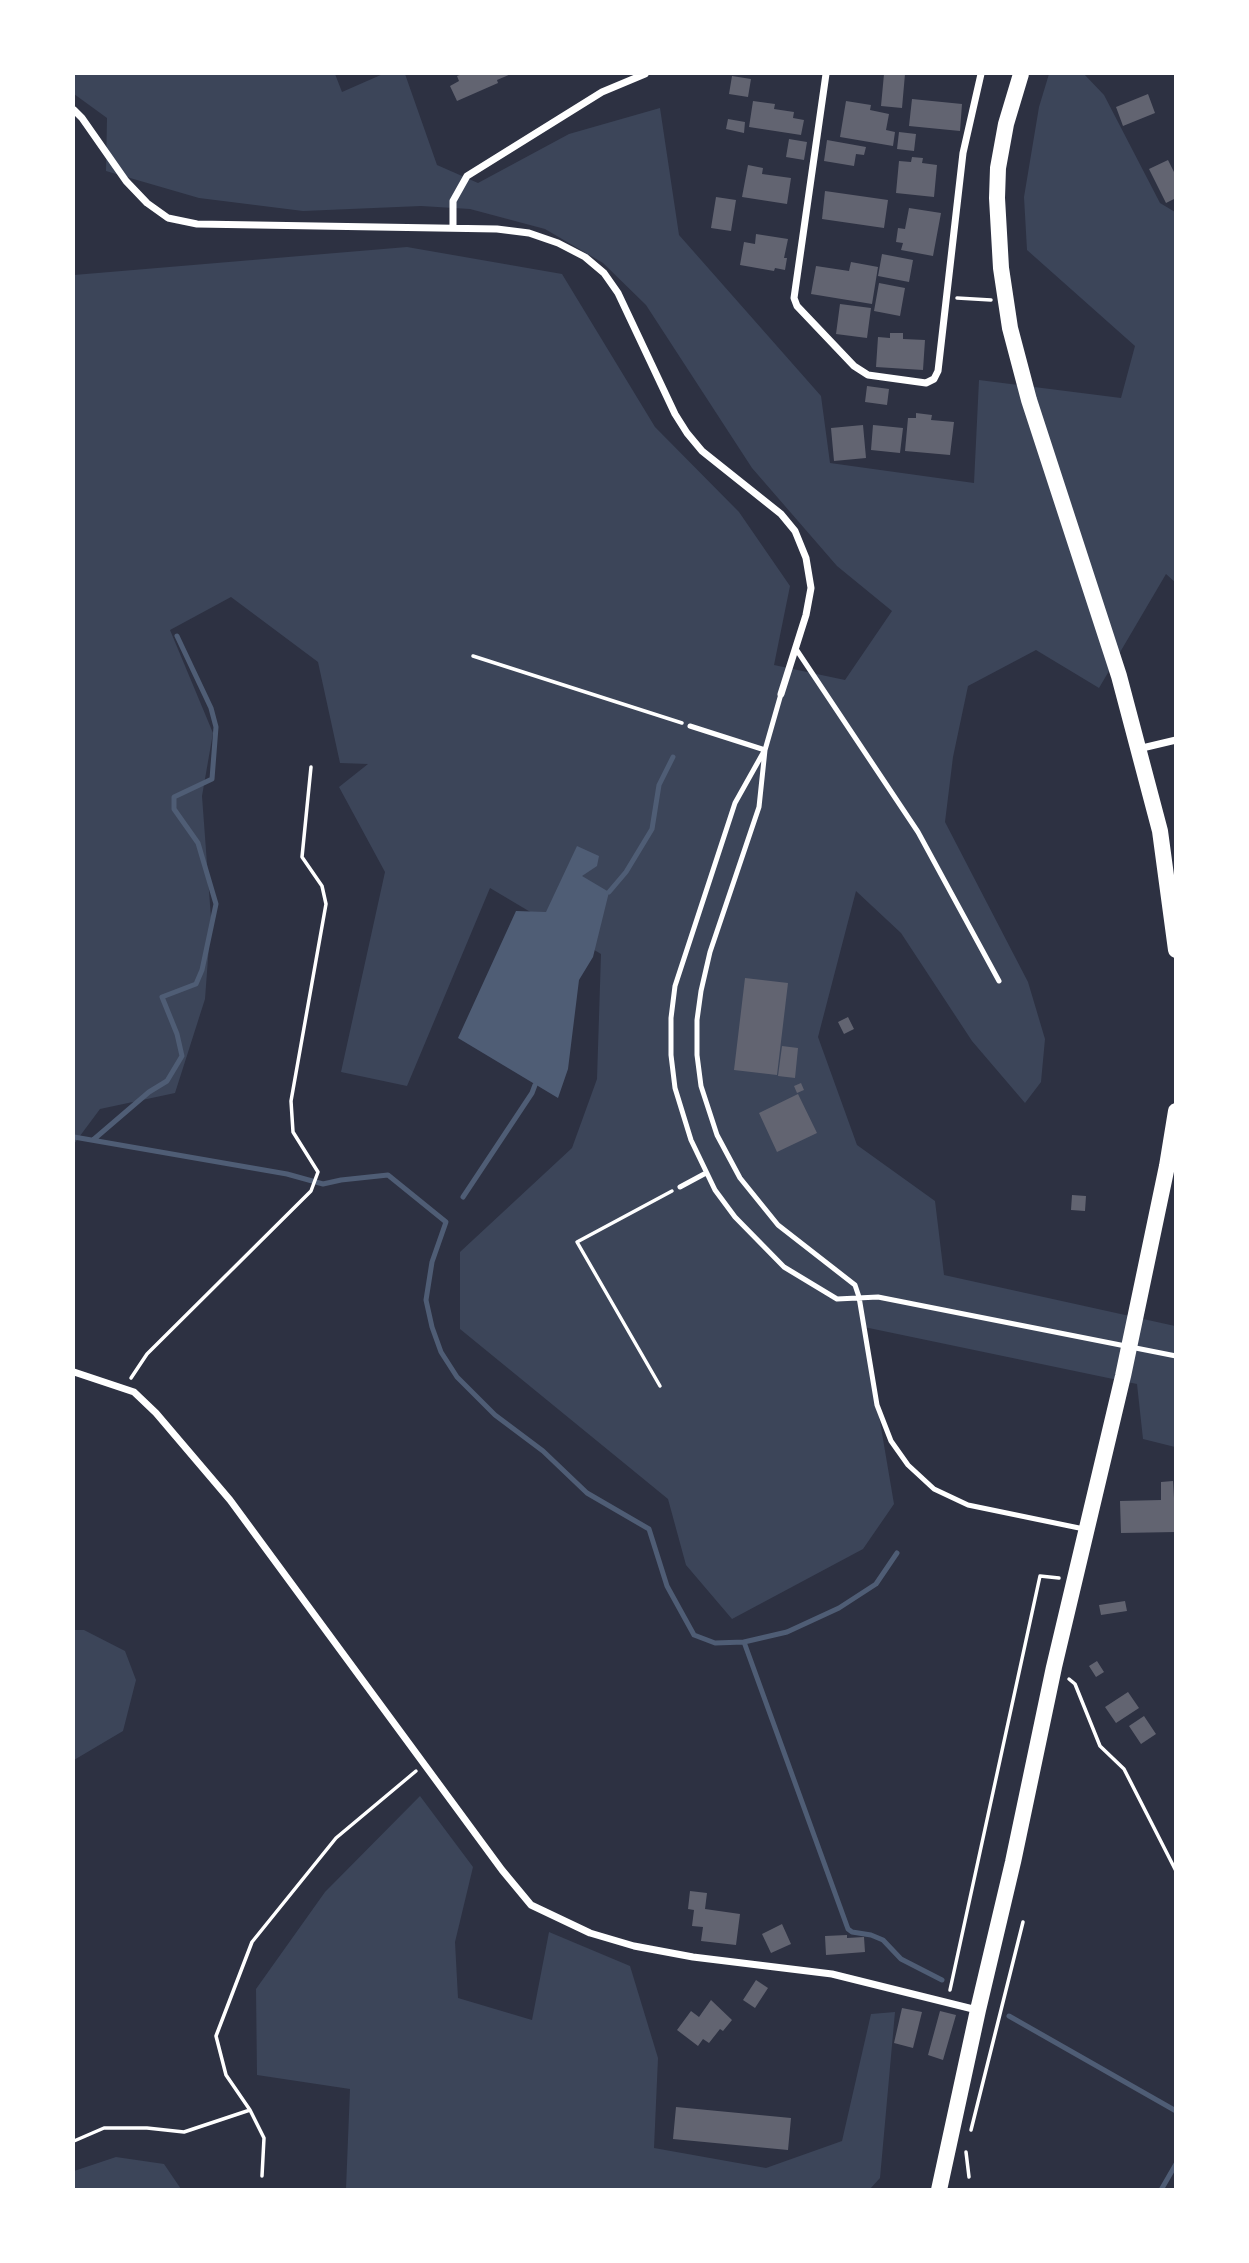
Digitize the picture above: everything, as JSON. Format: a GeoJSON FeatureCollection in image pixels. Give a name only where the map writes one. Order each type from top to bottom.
{"type":"FeatureCollection","features":[{"type":"Feature","properties":{"kind":"main road"},"geometry":{"type":"LineString","coordinates":[[1021,74],[1006,124],[998,168],[1001,268],[1010,328],[1029,400],[1119,676],[1160,831],[1175,950]]}},
{"type":"Feature","properties":{"kind":"main road"},"geometry":{"type":"LineString","coordinates":[[939,2189],[1054,1667],[1124,1376],[1167,1166],[1175,1111]]}},
{"type":"Feature","properties":{"kind":"street"},"geometry":{"type":"LineString","coordinates":[[453,229],[453,201],[467,176],[602,92],[645,74]]}},
{"type":"Feature","properties":{"kind":"street"},"geometry":{"type":"LineString","coordinates":[[826,74],[793,289],[797,306],[854,366],[867,375],[926,383],[934,379],[938,371],[963,153],[981,74]]}},
{"type":"Feature","properties":{"kind":"street"},"geometry":{"type":"LineString","coordinates":[[74,110],[126,181],[147,203],[168,218],[197,224],[497,229],[529,233],[558,243],[585,257],[604,273],[618,293],[675,414],[687,433],[702,451],[781,514],[795,531],[806,558],[811,588],[806,615],[781,694]]}},
{"type":"Feature","properties":{"kind":"street"},"geometry":{"type":"LineString","coordinates":[[1138,749],[1175,740]]}},
{"type":"Feature","properties":{"kind":"street"},"geometry":{"type":"LineString","coordinates":[[74,1372],[134,1392],[156,1413],[230,1500],[502,1870],[531,1905],[590,1933],[634,1947],[832,1974],[978,2010]]}},
{"type":"Feature","properties":{"kind":"lane"},"geometry":{"type":"LineString","coordinates":[[796,649],[918,832],[999,981]]}},
{"type":"Feature","properties":{"kind":"lane"},"geometry":{"type":"LineString","coordinates":[[781,694],[765,750],[759,807],[710,952],[701,991],[697,1044],[701,1086],[717,1135],[740,1178],[759,1204],[787,1232],[855,1285],[877,1405],[891,1441],[908,1465],[934,1489],[968,1505],[1087,1530]]}},
{"type":"Feature","properties":{"kind":"lane"},"geometry":{"type":"LineString","coordinates":[[690,726],[765,750]]}},
{"type":"Feature","properties":{"kind":"lane"},"geometry":{"type":"LineString","coordinates":[[765,750],[735,803],[675,986],[671,1018],[671,1055],[675,1088],[691,1140],[715,1190],[734,1217],[784,1267],[837,1299],[878,1297],[1175,1356]]}},
{"type":"Feature","properties":{"kind":"lane"},"geometry":{"type":"LineString","coordinates":[[680,1187],[706,1173]]}},
{"type":"Feature","properties":{"kind":"path"},"geometry":{"type":"LineString","coordinates":[[945,298],[995,301]]}},
{"type":"Feature","properties":{"kind":"path"},"geometry":{"type":"LineString","coordinates":[[474,656],[690,726]]}},
{"type":"Feature","properties":{"kind":"path"},"geometry":{"type":"LineString","coordinates":[[124,1388],[147,1354],[311,1191],[318,1172],[293,1132],[291,1101],[326,904],[322,886],[302,857],[312,767]]}},
{"type":"Feature","properties":{"kind":"path"},"geometry":{"type":"LineString","coordinates":[[660,1386],[577,1242],[680,1187]]}},
{"type":"Feature","properties":{"kind":"path"},"geometry":{"type":"LineString","coordinates":[[947,2003],[1040,1576],[1075,1579]]}},
{"type":"Feature","properties":{"kind":"path"},"geometry":{"type":"LineString","coordinates":[[1054,1667],[1075,1684],[1100,1746],[1124,1769],[1175,1871]]}},
{"type":"Feature","properties":{"kind":"path"},"geometry":{"type":"LineString","coordinates":[[262,2176],[264,2138],[250,2110],[226,2075],[216,2036],[252,1942],[336,1838],[424,1764]]}},
{"type":"Feature","properties":{"kind":"path"},"geometry":{"type":"LineString","coordinates":[[968,2177],[966,2153],[1023,1922]]}},
{"type":"Feature","properties":{"kind":"path"},"geometry":{"type":"LineString","coordinates":[[74,2141],[104,2128],[147,2128],[184,2132],[250,2110]]}},
{"type":"Feature","properties":{"kind":"shaded area"},"geometry":{"type":"Polygon","coordinates":[[[74,74],[335,74],[342,92],[383,74],[405,74],[437,165],[478,183],[569,134],[660,108],[679,235],[821,396],[830,463],[974,483],[979,380],[1121,398],[1135,346],[1027,250],[1024,197],[1039,107],[1049,74],[1084,74],[1104,95],[1160,203],[1175,212],[1176,583],[1166,574],[1099,688],[1036,650],[968,686],[953,757],[945,822],[1028,982],[1045,1039],[1041,1082],[1025,1103],[972,1041],[901,933],[856,891],[818,1037],[857,1145],[935,1201],[944,1275],[1175,1326],[1175,1447],[1143,1439],[1137,1384],[864,1327],[894,1504],[863,1549],[732,1619],[686,1565],[668,1499],[460,1329],[460,1252],[572,1148],[597,1079],[601,954],[490,888],[407,1086],[341,1072],[385,872],[339,787],[368,764],[340,763],[318,662],[231,597],[170,630],[213,733],[202,796],[211,918],[205,999],[175,1093],[100,1109],[74,1144],[74,275],[407,247],[562,274],[655,427],[739,512],[790,586],[774,665],[845,680],[892,611],[837,566],[752,468],[646,305],[603,263],[545,229],[470,209],[421,206],[303,211],[199,198],[106,171],[107,118],[74,94],[74,74]]]}},
{"type":"Feature","properties":{"kind":"shaded area"},"geometry":{"type":"Polygon","coordinates":[[[577,846],[599,856],[597,866],[582,876],[609,892],[593,957],[579,980],[568,1069],[558,1098],[458,1038],[516,911],[546,912],[577,846]]]}},
{"type":"Feature","properties":{"kind":"shaded area"},"geometry":{"type":"Polygon","coordinates":[[[74,1630],[84,1630],[125,1651],[136,1680],[123,1731],[74,1760],[74,1630]]]}},
{"type":"Feature","properties":{"kind":"shaded area"},"geometry":{"type":"Polygon","coordinates":[[[420,1796],[473,1867],[455,1942],[458,1998],[532,2020],[549,1932],[630,1966],[658,2058],[654,2148],[766,2168],[842,2141],[871,2014],[895,2012],[880,2178],[870,2189],[346,2189],[350,2089],[257,2075],[256,1989],[325,1892],[420,1796]]]}},
{"type":"Feature","properties":{"kind":"shaded area"},"geometry":{"type":"Polygon","coordinates":[[[116,2157],[164,2164],[181,2189],[74,2189],[74,2171],[116,2157]]]}},
{"type":"Feature","properties":{"kind":"building"},"geometry":{"type":"Polygon","coordinates":[[[511,74],[497,80],[498,83],[457,101],[450,86],[459,81],[457,76],[511,74]]]}},
{"type":"Feature","properties":{"kind":"building"},"geometry":{"type":"Polygon","coordinates":[[[884,74],[905,74],[902,108],[881,106],[884,74]]]}},
{"type":"Feature","properties":{"kind":"building"},"geometry":{"type":"Polygon","coordinates":[[[732,76],[751,79],[748,97],[729,94],[732,76]]]}},
{"type":"Feature","properties":{"kind":"building"},"geometry":{"type":"Polygon","coordinates":[[[1148,94],[1155,113],[1123,126],[1116,107],[1148,94]]]}},
{"type":"Feature","properties":{"kind":"building"},"geometry":{"type":"Polygon","coordinates":[[[912,99],[962,104],[960,131],[909,126],[912,99]]]}},
{"type":"Feature","properties":{"kind":"building"},"geometry":{"type":"Polygon","coordinates":[[[753,101],[775,104],[774,109],[794,112],[793,118],[804,120],[801,135],[749,127],[753,101]]]}},
{"type":"Feature","properties":{"kind":"building"},"geometry":{"type":"Polygon","coordinates":[[[846,101],[871,105],[870,110],[889,114],[886,130],[895,132],[893,146],[840,137],[846,101]]]}},
{"type":"Feature","properties":{"kind":"building"},"geometry":{"type":"Polygon","coordinates":[[[728,119],[745,122],[744,133],[726,129],[728,119]]]}},
{"type":"Feature","properties":{"kind":"building"},"geometry":{"type":"Polygon","coordinates":[[[899,132],[916,134],[914,151],[897,149],[899,132]]]}},
{"type":"Feature","properties":{"kind":"building"},"geometry":{"type":"Polygon","coordinates":[[[789,139],[807,142],[804,160],[786,157],[789,139]]]}},
{"type":"Feature","properties":{"kind":"building"},"geometry":{"type":"Polygon","coordinates":[[[827,140],[866,147],[864,155],[856,154],[854,166],[824,161],[827,140]]]}},
{"type":"Feature","properties":{"kind":"building"},"geometry":{"type":"Polygon","coordinates":[[[912,157],[923,158],[922,163],[937,165],[934,197],[896,193],[899,161],[911,162],[912,157]]]}},
{"type":"Feature","properties":{"kind":"building"},"geometry":{"type":"Polygon","coordinates":[[[1168,160],[1176,176],[1176,198],[1166,203],[1149,169],[1168,160]]]}},
{"type":"Feature","properties":{"kind":"building"},"geometry":{"type":"Polygon","coordinates":[[[748,165],[763,168],[762,174],[791,178],[787,204],[742,197],[748,165]]]}},
{"type":"Feature","properties":{"kind":"building"},"geometry":{"type":"Polygon","coordinates":[[[825,191],[888,200],[884,228],[822,219],[825,191]]]}},
{"type":"Feature","properties":{"kind":"building"},"geometry":{"type":"Polygon","coordinates":[[[716,197],[736,200],[731,231],[711,228],[716,197]]]}},
{"type":"Feature","properties":{"kind":"building"},"geometry":{"type":"Polygon","coordinates":[[[909,208],[941,213],[933,256],[901,250],[903,243],[896,242],[898,228],[905,229],[909,208]]]}},
{"type":"Feature","properties":{"kind":"building"},"geometry":{"type":"Polygon","coordinates":[[[756,234],[788,239],[784,258],[787,258],[785,270],[775,268],[774,271],[740,265],[744,242],[755,244],[756,234]]]}},
{"type":"Feature","properties":{"kind":"building"},"geometry":{"type":"Polygon","coordinates":[[[882,254],[913,260],[909,282],[878,276],[882,254]]]}},
{"type":"Feature","properties":{"kind":"building"},"geometry":{"type":"Polygon","coordinates":[[[851,262],[878,267],[872,304],[811,294],[816,266],[849,271],[851,262]]]}},
{"type":"Feature","properties":{"kind":"building"},"geometry":{"type":"Polygon","coordinates":[[[879,283],[905,288],[900,316],[874,311],[879,283]]]}},
{"type":"Feature","properties":{"kind":"building"},"geometry":{"type":"Polygon","coordinates":[[[840,304],[871,308],[867,338],[836,334],[840,304]]]}},
{"type":"Feature","properties":{"kind":"building"},"geometry":{"type":"Polygon","coordinates":[[[890,333],[903,333],[903,339],[925,340],[923,370],[876,367],[878,337],[890,338],[890,333]]]}},
{"type":"Feature","properties":{"kind":"building"},"geometry":{"type":"Polygon","coordinates":[[[867,386],[889,389],[887,405],[865,402],[867,386]]]}},
{"type":"Feature","properties":{"kind":"building"},"geometry":{"type":"Polygon","coordinates":[[[916,413],[932,415],[931,420],[954,422],[950,455],[905,451],[908,418],[916,418],[916,413]]]}},
{"type":"Feature","properties":{"kind":"building"},"geometry":{"type":"Polygon","coordinates":[[[863,425],[866,458],[834,461],[831,428],[863,425]]]}},
{"type":"Feature","properties":{"kind":"building"},"geometry":{"type":"Polygon","coordinates":[[[873,425],[903,428],[900,453],[871,450],[873,425]]]}},
{"type":"Feature","properties":{"kind":"building"},"geometry":{"type":"Polygon","coordinates":[[[745,978],[788,983],[777,1075],[734,1070],[745,978]]]}},
{"type":"Feature","properties":{"kind":"building"},"geometry":{"type":"Polygon","coordinates":[[[848,1017],[854,1029],[844,1034],[838,1022],[848,1017]]]}},
{"type":"Feature","properties":{"kind":"building"},"geometry":{"type":"Polygon","coordinates":[[[782,1046],[798,1048],[795,1078],[778,1076],[782,1046]]]}},
{"type":"Feature","properties":{"kind":"building"},"geometry":{"type":"Polygon","coordinates":[[[801,1083],[804,1090],[797,1093],[794,1086],[801,1083]]]}},
{"type":"Feature","properties":{"kind":"building"},"geometry":{"type":"Polygon","coordinates":[[[798,1094],[817,1133],[777,1152],[759,1113],[798,1094]]]}},
{"type":"Feature","properties":{"kind":"building"},"geometry":{"type":"Polygon","coordinates":[[[1072,1195],[1086,1196],[1085,1211],[1071,1210],[1072,1195]]]}},
{"type":"Feature","properties":{"kind":"building"},"geometry":{"type":"Polygon","coordinates":[[[1173,1481],[1176,1532],[1121,1533],[1120,1501],[1161,1500],[1161,1482],[1173,1481]]]}},
{"type":"Feature","properties":{"kind":"building"},"geometry":{"type":"Polygon","coordinates":[[[1125,1601],[1127,1611],[1101,1615],[1099,1605],[1125,1601]]]}},
{"type":"Feature","properties":{"kind":"building"},"geometry":{"type":"Polygon","coordinates":[[[1097,1661],[1104,1672],[1096,1677],[1089,1666],[1097,1661]]]}},
{"type":"Feature","properties":{"kind":"building"},"geometry":{"type":"Polygon","coordinates":[[[1128,1692],[1139,1708],[1116,1723],[1105,1707],[1128,1692]]]}},
{"type":"Feature","properties":{"kind":"building"},"geometry":{"type":"Polygon","coordinates":[[[1144,1716],[1156,1734],[1141,1744],[1129,1726],[1144,1716]]]}},
{"type":"Feature","properties":{"kind":"building"},"geometry":{"type":"Polygon","coordinates":[[[690,1891],[707,1893],[705,1909],[740,1914],[736,1945],[701,1941],[703,1927],[692,1926],[694,1910],[688,1909],[690,1891]]]}},
{"type":"Feature","properties":{"kind":"building"},"geometry":{"type":"Polygon","coordinates":[[[782,1924],[791,1944],[771,1953],[762,1934],[782,1924]]]}},
{"type":"Feature","properties":{"kind":"building"},"geometry":{"type":"Polygon","coordinates":[[[847,1935],[847,1938],[864,1937],[865,1952],[826,1955],[825,1936],[847,1935]]]}},
{"type":"Feature","properties":{"kind":"building"},"geometry":{"type":"Polygon","coordinates":[[[756,1980],[768,1988],[755,2008],[743,2000],[756,1980]]]}},
{"type":"Feature","properties":{"kind":"building"},"geometry":{"type":"Polygon","coordinates":[[[711,2000],[732,2020],[723,2031],[720,2029],[709,2043],[703,2039],[698,2046],[677,2030],[691,2011],[699,2017],[711,2000]]]}},
{"type":"Feature","properties":{"kind":"building"},"geometry":{"type":"Polygon","coordinates":[[[902,2008],[922,2012],[913,2048],[894,2043],[902,2008]]]}},
{"type":"Feature","properties":{"kind":"building"},"geometry":{"type":"Polygon","coordinates":[[[940,2011],[956,2015],[943,2060],[928,2055],[940,2011]]]}},
{"type":"Feature","properties":{"kind":"building"},"geometry":{"type":"Polygon","coordinates":[[[676,2107],[791,2118],[788,2150],[673,2139],[676,2107]]]}},
{"type":"Feature","properties":{"kind":"waterway"},"geometry":{"type":"LineString","coordinates":[[93,1140],[149,1092],[167,1081],[182,1056],[177,1034],[162,997],[196,984],[202,970],[216,904],[198,843],[174,809],[174,797],[212,779],[216,727],[211,708],[177,636]]}},
{"type":"Feature","properties":{"kind":"waterway"},"geometry":{"type":"LineString","coordinates":[[609,892],[626,872],[652,829],[659,785],[673,757]]}},
{"type":"Feature","properties":{"kind":"waterway"},"geometry":{"type":"LineString","coordinates":[[463,1197],[535,1085]]}},
{"type":"Feature","properties":{"kind":"waterway"},"geometry":{"type":"LineString","coordinates":[[74,1137],[287,1174],[323,1184],[388,1175],[446,1222],[432,1262],[426,1300],[441,1352],[457,1377],[495,1415],[543,1451],[587,1493],[649,1529],[667,1586],[694,1635],[715,1643],[744,1642],[848,1929],[883,1940],[901,1959],[942,1980]]}},
{"type":"Feature","properties":{"kind":"waterway"},"geometry":{"type":"LineString","coordinates":[[744,1642],[787,1632],[839,1608],[876,1584],[897,1553]]}},
{"type":"Feature","properties":{"kind":"waterway"},"geometry":{"type":"LineString","coordinates":[[1009,2016],[1176,2111]]}},
{"type":"Feature","properties":{"kind":"waterway"},"geometry":{"type":"LineString","coordinates":[[1161,2190],[1176,2164]]}}]}
